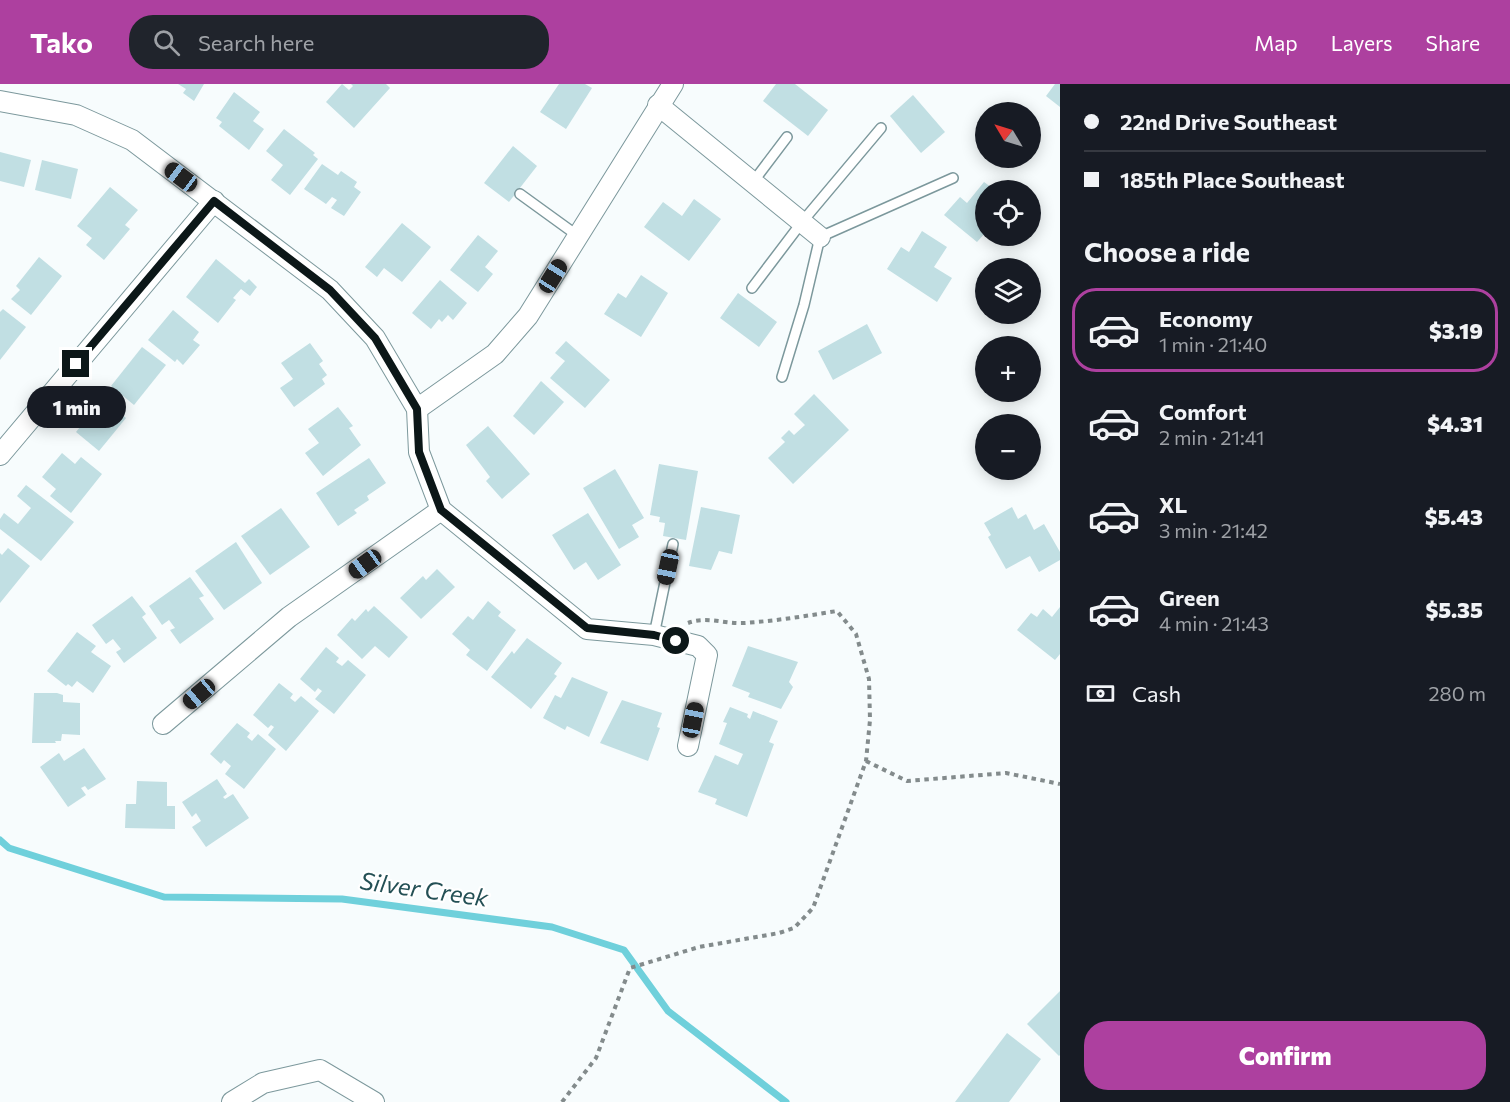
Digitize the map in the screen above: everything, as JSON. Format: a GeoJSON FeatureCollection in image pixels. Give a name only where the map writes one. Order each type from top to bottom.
{"type":"FeatureCollection","features":[{"type":"Feature","properties":{"kind":"street"},"geometry":{"type":"LineString","coordinates":[[417,409],[495,354],[528,316],[673,84]]}},
{"type":"Feature","properties":{"kind":"street"},"geometry":{"type":"LineString","coordinates":[[0,101],[76,115],[132,141],[330,290],[375,338],[417,409],[419,452],[441,510],[587,628],[654,635],[698,646],[707,655],[688,746]]}},
{"type":"Feature","properties":{"kind":"street"},"geometry":{"type":"LineString","coordinates":[[658,105],[820,237]]}},
{"type":"Feature","properties":{"kind":"street"},"geometry":{"type":"LineString","coordinates":[[0,455],[214,201]]}},
{"type":"Feature","properties":{"kind":"street"},"geometry":{"type":"LineString","coordinates":[[163,724],[289,617],[441,510]]}},
{"type":"Feature","properties":{"kind":"street"},"geometry":{"type":"LineString","coordinates":[[232,1102],[263,1083],[320,1070],[374,1102]]}},
{"type":"Feature","properties":{"kind":"lane"},"geometry":{"type":"LineString","coordinates":[[753,288],[802,222],[881,128]]}},
{"type":"Feature","properties":{"kind":"lane"},"geometry":{"type":"LineString","coordinates":[[753,182],[787,137]]}},
{"type":"Feature","properties":{"kind":"lane"},"geometry":{"type":"LineString","coordinates":[[782,376],[804,305],[820,237],[953,178]]}},
{"type":"Feature","properties":{"kind":"lane"},"geometry":{"type":"LineString","coordinates":[[520,194],[578,236]]}},
{"type":"Feature","properties":{"kind":"lane"},"geometry":{"type":"LineString","coordinates":[[654,635],[673,544]]}},
{"type":"Feature","properties":{"kind":"path"},"geometry":{"type":"LineString","coordinates":[[562,1102],[596,1058],[630,968],[699,947],[779,933],[794,928],[806,918],[813,908],[866,760],[870,720],[869,679],[856,634],[837,610],[740,623],[700,619],[654,635]]}},
{"type":"Feature","properties":{"kind":"path"},"geometry":{"type":"LineString","coordinates":[[866,760],[907,780],[1006,773],[1060,783]]}},
{"type":"Feature","properties":{"kind":"building"},"geometry":{"type":"Polygon","coordinates":[[[178,84],[204,84],[194,101],[183,93],[186,89],[178,84]]]}},
{"type":"Feature","properties":{"kind":"building"},"geometry":{"type":"Polygon","coordinates":[[[342,84],[349,90],[353,86],[351,84],[386,84],[390,88],[354,128],[326,102],[342,84]]]}},
{"type":"Feature","properties":{"kind":"building"},"geometry":{"type":"Polygon","coordinates":[[[559,84],[585,84],[592,88],[566,129],[540,112],[559,84]]]}},
{"type":"Feature","properties":{"kind":"building"},"geometry":{"type":"Polygon","coordinates":[[[776,84],[795,84],[828,110],[808,136],[763,101],[776,84]]]}},
{"type":"Feature","properties":{"kind":"building"},"geometry":{"type":"Polygon","coordinates":[[[1055,84],[1060,84],[1060,107],[1046,96],[1055,84]]]}},
{"type":"Feature","properties":{"kind":"building"},"geometry":{"type":"Polygon","coordinates":[[[234,92],[260,112],[253,121],[264,129],[249,150],[219,126],[222,122],[216,118],[234,92]]]}},
{"type":"Feature","properties":{"kind":"building"},"geometry":{"type":"Polygon","coordinates":[[[913,95],[945,132],[921,153],[890,116],[913,95]]]}},
{"type":"Feature","properties":{"kind":"building"},"geometry":{"type":"Polygon","coordinates":[[[284,129],[315,153],[313,155],[318,159],[290,195],[271,180],[283,165],[266,151],[284,129]]]}},
{"type":"Feature","properties":{"kind":"building"},"geometry":{"type":"Polygon","coordinates":[[[513,146],[537,166],[509,202],[484,183],[513,146]]]}},
{"type":"Feature","properties":{"kind":"building"},"geometry":{"type":"Polygon","coordinates":[[[0,152],[31,160],[24,187],[0,181],[0,152]]]}},
{"type":"Feature","properties":{"kind":"building"},"geometry":{"type":"Polygon","coordinates":[[[42,160],[78,169],[71,199],[35,190],[42,160]]]}},
{"type":"Feature","properties":{"kind":"building"},"geometry":{"type":"Polygon","coordinates":[[[322,164],[338,175],[341,171],[357,182],[354,187],[361,192],[344,216],[331,208],[337,200],[332,197],[326,204],[304,189],[322,164]]]}},
{"type":"Feature","properties":{"kind":"building"},"geometry":{"type":"Polygon","coordinates":[[[110,187],[138,210],[125,225],[130,229],[104,260],[86,245],[92,238],[77,226],[110,187]]]}},
{"type":"Feature","properties":{"kind":"building"},"geometry":{"type":"Polygon","coordinates":[[[975,193],[975,240],[944,215],[960,197],[967,203],[975,193]]]}},
{"type":"Feature","properties":{"kind":"building"},"geometry":{"type":"Polygon","coordinates":[[[694,199],[721,219],[689,261],[644,227],[663,202],[682,216],[694,199]]]}},
{"type":"Feature","properties":{"kind":"building"},"geometry":{"type":"Polygon","coordinates":[[[402,223],[431,247],[402,282],[384,268],[377,277],[365,267],[402,223]]]}},
{"type":"Feature","properties":{"kind":"building"},"geometry":{"type":"Polygon","coordinates":[[[922,231],[947,247],[934,267],[952,278],[937,302],[887,269],[901,247],[909,252],[922,231]]]}},
{"type":"Feature","properties":{"kind":"building"},"geometry":{"type":"Polygon","coordinates":[[[478,235],[498,251],[485,267],[493,274],[478,292],[450,270],[478,235]]]}},
{"type":"Feature","properties":{"kind":"building"},"geometry":{"type":"Polygon","coordinates":[[[39,257],[62,276],[31,315],[11,299],[20,290],[16,286],[39,257]]]}},
{"type":"Feature","properties":{"kind":"building"},"geometry":{"type":"Polygon","coordinates":[[[216,259],[245,283],[249,279],[257,287],[250,296],[241,289],[233,298],[236,300],[218,323],[186,297],[216,259]]]}},
{"type":"Feature","properties":{"kind":"building"},"geometry":{"type":"Polygon","coordinates":[[[641,275],[668,293],[641,337],[604,314],[618,293],[626,298],[641,275]]]}},
{"type":"Feature","properties":{"kind":"building"},"geometry":{"type":"Polygon","coordinates":[[[440,280],[467,303],[453,320],[448,315],[442,322],[439,319],[431,329],[412,313],[440,280]]]}},
{"type":"Feature","properties":{"kind":"building"},"geometry":{"type":"Polygon","coordinates":[[[738,293],[777,322],[759,347],[720,318],[738,293]]]}},
{"type":"Feature","properties":{"kind":"building"},"geometry":{"type":"Polygon","coordinates":[[[3,309],[26,327],[0,360],[0,312],[3,309]]]}},
{"type":"Feature","properties":{"kind":"building"},"geometry":{"type":"Polygon","coordinates":[[[173,310],[199,332],[193,340],[200,345],[183,365],[177,359],[175,362],[148,340],[173,310]]]}},
{"type":"Feature","properties":{"kind":"building"},"geometry":{"type":"Polygon","coordinates":[[[867,324],[882,353],[833,380],[818,351],[867,324]]]}},
{"type":"Feature","properties":{"kind":"building"},"geometry":{"type":"Polygon","coordinates":[[[566,341],[610,380],[585,408],[550,378],[565,361],[555,353],[566,341]]]}},
{"type":"Feature","properties":{"kind":"building"},"geometry":{"type":"Polygon","coordinates":[[[310,343],[323,361],[319,364],[327,375],[322,379],[325,384],[294,407],[280,388],[293,379],[281,363],[310,343]]]}},
{"type":"Feature","properties":{"kind":"building"},"geometry":{"type":"Polygon","coordinates":[[[142,347],[166,365],[134,405],[111,386],[142,347]]]}},
{"type":"Feature","properties":{"kind":"building"},"geometry":{"type":"Polygon","coordinates":[[[541,381],[564,402],[534,435],[513,416],[541,381]]]}},
{"type":"Feature","properties":{"kind":"building"},"geometry":{"type":"Polygon","coordinates":[[[814,394],[849,430],[793,484],[768,458],[785,442],[781,438],[789,430],[794,435],[805,425],[794,414],[814,394]]]}},
{"type":"Feature","properties":{"kind":"building"},"geometry":{"type":"Polygon","coordinates":[[[103,399],[126,418],[99,451],[76,432],[103,399]]]}},
{"type":"Feature","properties":{"kind":"building"},"geometry":{"type":"Polygon","coordinates":[[[338,407],[353,426],[349,428],[361,445],[323,476],[305,453],[319,443],[308,429],[338,407]]]}},
{"type":"Feature","properties":{"kind":"building"},"geometry":{"type":"Polygon","coordinates":[[[488,426],[530,474],[502,499],[486,481],[490,477],[466,445],[488,426]]]}},
{"type":"Feature","properties":{"kind":"building"},"geometry":{"type":"Polygon","coordinates":[[[62,453],[75,464],[81,457],[102,474],[71,513],[50,496],[56,489],[42,477],[62,453]]]}},
{"type":"Feature","properties":{"kind":"building"},"geometry":{"type":"Polygon","coordinates":[[[369,458],[386,483],[367,496],[369,500],[354,510],[357,513],[338,526],[316,493],[369,458]]]}},
{"type":"Feature","properties":{"kind":"building"},"geometry":{"type":"Polygon","coordinates":[[[659,464],[698,471],[686,540],[663,536],[665,523],[659,522],[660,517],[650,515],[659,464]]]}},
{"type":"Feature","properties":{"kind":"building"},"geometry":{"type":"Polygon","coordinates":[[[615,469],[644,518],[632,525],[639,537],[619,549],[583,488],[615,469]]]}},
{"type":"Feature","properties":{"kind":"building"},"geometry":{"type":"Polygon","coordinates":[[[26,485],[74,522],[41,561],[0,529],[0,519],[4,513],[18,524],[31,508],[17,496],[26,485]]]}},
{"type":"Feature","properties":{"kind":"building"},"geometry":{"type":"Polygon","coordinates":[[[701,507],[740,515],[732,554],[719,551],[711,570],[689,566],[701,507]]]}},
{"type":"Feature","properties":{"kind":"building"},"geometry":{"type":"Polygon","coordinates":[[[1012,507],[1018,519],[1026,514],[1034,530],[1044,524],[1060,552],[1060,560],[1039,572],[1030,556],[1006,569],[988,537],[991,535],[984,523],[1012,507]]]}},
{"type":"Feature","properties":{"kind":"building"},"geometry":{"type":"Polygon","coordinates":[[[281,508],[310,547],[270,575],[241,536],[281,508]]]}},
{"type":"Feature","properties":{"kind":"building"},"geometry":{"type":"Polygon","coordinates":[[[588,513],[621,565],[598,580],[586,562],[574,570],[552,535],[588,513]]]}},
{"type":"Feature","properties":{"kind":"building"},"geometry":{"type":"Polygon","coordinates":[[[236,542],[262,583],[224,610],[195,571],[236,542]]]}},
{"type":"Feature","properties":{"kind":"building"},"geometry":{"type":"Polygon","coordinates":[[[8,548],[30,566],[0,603],[0,553],[2,555],[8,548]]]}},
{"type":"Feature","properties":{"kind":"building"},"geometry":{"type":"Polygon","coordinates":[[[437,569],[455,587],[421,619],[400,598],[423,576],[426,580],[437,569]]]}},
{"type":"Feature","properties":{"kind":"building"},"geometry":{"type":"Polygon","coordinates":[[[190,577],[204,596],[199,598],[214,619],[180,644],[170,630],[175,628],[169,620],[162,625],[149,606],[190,577]]]}},
{"type":"Feature","properties":{"kind":"building"},"geometry":{"type":"Polygon","coordinates":[[[132,596],[146,614],[142,617],[157,638],[124,663],[116,652],[121,649],[113,639],[106,644],[92,625],[132,596]]]}},
{"type":"Feature","properties":{"kind":"building"},"geometry":{"type":"Polygon","coordinates":[[[488,601],[501,612],[498,616],[516,630],[487,671],[466,655],[470,650],[452,634],[468,616],[473,620],[488,601]]]}},
{"type":"Feature","properties":{"kind":"building"},"geometry":{"type":"Polygon","coordinates":[[[374,606],[408,637],[389,658],[375,646],[362,659],[337,635],[352,618],[355,621],[366,609],[368,612],[374,606]]]}},
{"type":"Feature","properties":{"kind":"building"},"geometry":{"type":"Polygon","coordinates":[[[1060,607],[1060,654],[1055,660],[1017,630],[1031,613],[1037,617],[1043,609],[1052,617],[1060,607]]]}},
{"type":"Feature","properties":{"kind":"building"},"geometry":{"type":"Polygon","coordinates":[[[77,632],[96,646],[91,652],[111,666],[93,693],[77,681],[72,687],[68,684],[66,686],[47,671],[77,632]]]}},
{"type":"Feature","properties":{"kind":"building"},"geometry":{"type":"Polygon","coordinates":[[[527,638],[562,663],[554,674],[557,676],[531,709],[491,677],[512,651],[514,654],[527,638]]]}},
{"type":"Feature","properties":{"kind":"building"},"geometry":{"type":"Polygon","coordinates":[[[748,646],[798,662],[789,682],[793,687],[781,709],[748,697],[750,693],[732,686],[748,646]]]}},
{"type":"Feature","properties":{"kind":"building"},"geometry":{"type":"Polygon","coordinates":[[[326,647],[339,658],[336,662],[342,666],[348,660],[366,675],[334,714],[315,699],[322,691],[318,688],[315,692],[300,679],[326,647]]]}},
{"type":"Feature","properties":{"kind":"building"},"geometry":{"type":"Polygon","coordinates":[[[572,677],[608,692],[589,737],[567,726],[565,730],[543,718],[555,695],[561,698],[572,677]]]}},
{"type":"Feature","properties":{"kind":"building"},"geometry":{"type":"Polygon","coordinates":[[[279,683],[293,694],[290,698],[295,702],[301,696],[319,711],[286,751],[268,735],[274,727],[271,725],[268,728],[253,715],[279,683]]]}},
{"type":"Feature","properties":{"kind":"building"},"geometry":{"type":"Polygon","coordinates":[[[34,693],[57,693],[63,695],[63,702],[80,703],[80,735],[62,734],[61,741],[55,741],[56,743],[32,743],[34,693]]]}},
{"type":"Feature","properties":{"kind":"building"},"geometry":{"type":"Polygon","coordinates":[[[622,700],[662,713],[657,727],[660,728],[648,761],[600,743],[622,700]]]}},
{"type":"Feature","properties":{"kind":"building"},"geometry":{"type":"Polygon","coordinates":[[[730,707],[748,714],[747,717],[750,719],[753,711],[778,721],[769,742],[774,744],[747,817],[715,804],[717,799],[698,792],[715,755],[738,765],[743,754],[719,744],[727,723],[723,722],[730,707]]]}},
{"type":"Feature","properties":{"kind":"building"},"geometry":{"type":"Polygon","coordinates":[[[237,723],[250,733],[247,737],[252,741],[258,734],[276,749],[244,789],[225,774],[231,766],[224,760],[221,764],[210,754],[237,723]]]}},
{"type":"Feature","properties":{"kind":"building"},"geometry":{"type":"Polygon","coordinates":[[[84,748],[106,779],[88,790],[85,786],[81,788],[86,795],[68,807],[40,767],[59,753],[64,761],[84,748]]]}},
{"type":"Feature","properties":{"kind":"building"},"geometry":{"type":"Polygon","coordinates":[[[217,779],[227,794],[223,797],[225,799],[233,794],[249,818],[206,847],[192,827],[201,821],[196,813],[192,817],[182,802],[217,779]]]}},
{"type":"Feature","properties":{"kind":"building"},"geometry":{"type":"Polygon","coordinates":[[[137,781],[167,782],[167,806],[175,806],[175,829],[125,828],[126,804],[136,804],[137,781]]]}},
{"type":"Feature","properties":{"kind":"building"},"geometry":{"type":"Polygon","coordinates":[[[1060,991],[1060,1055],[1059,1056],[1027,1024],[1060,991]]]}},
{"type":"Feature","properties":{"kind":"building"},"geometry":{"type":"Polygon","coordinates":[[[1007,1033],[1041,1059],[1009,1102],[955,1102],[1007,1033]]]}},
{"type":"Feature","properties":{"kind":"waterway","name":"Silver Creek"},"geometry":{"type":"LineString","coordinates":[[0,840],[9,848],[164,897],[342,899],[552,927],[624,950],[668,1011],[786,1102]]}},
{"type":"Feature","properties":{"kind":"route"},"geometry":{"type":"LineString","coordinates":[[76,364],[214,201],[330,290],[375,338],[417,409],[419,452],[441,510],[587,628],[654,635],[676,641]]}}]}
